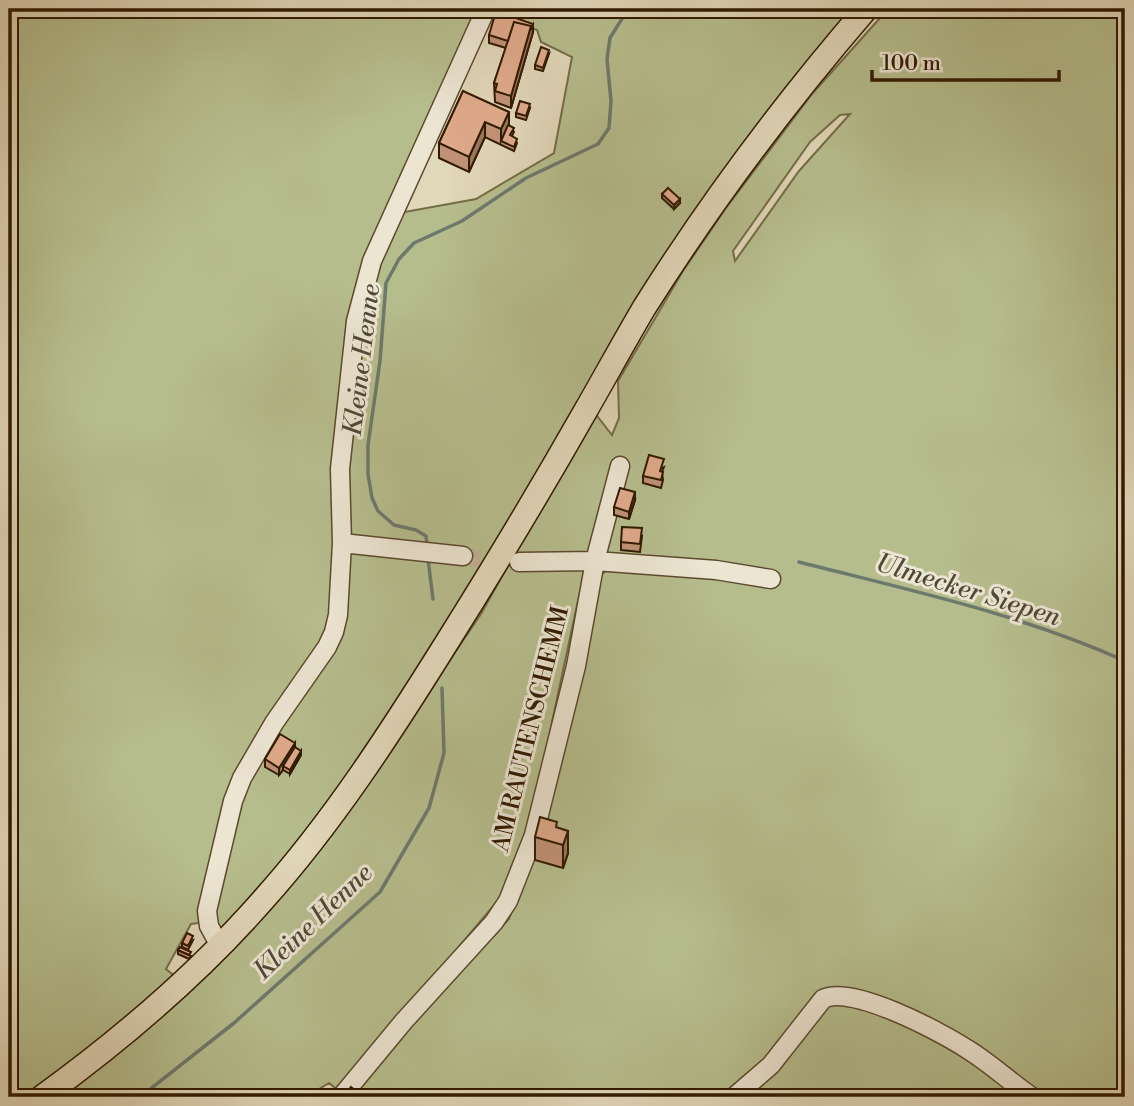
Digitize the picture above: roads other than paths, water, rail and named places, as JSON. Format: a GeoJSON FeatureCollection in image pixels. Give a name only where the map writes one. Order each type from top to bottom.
{"type":"FeatureCollection","features":[{"type":"Feature","properties":{"kind":"main road"},"geometry":{"type":"LineString","coordinates":[[41,1097],[123,1035],[220,946],[274,887],[342,801],[402,714],[512,538],[651,298],[743,161],[866,9]]}},
{"type":"Feature","properties":{"kind":"street"},"geometry":{"type":"LineString","coordinates":[[220,946],[209,926],[207,911],[233,801],[248,766],[327,647],[338,615],[342,543],[340,469],[356,321],[362,294],[372,261],[486,9]]}},
{"type":"Feature","properties":{"kind":"street"},"geometry":{"type":"LineString","coordinates":[[595,561],[620,466]]}},
{"type":"Feature","properties":{"kind":"street"},"geometry":{"type":"LineString","coordinates":[[342,543],[463,556]]}},
{"type":"Feature","properties":{"kind":"street"},"geometry":{"type":"LineString","coordinates":[[519,562],[595,561],[716,570],[771,579]]}},
{"type":"Feature","properties":{"kind":"street","name":"AM RAUTENSCHEMM"},"geometry":{"type":"LineString","coordinates":[[341,1097],[404,1021],[494,922],[508,901],[534,835],[576,666],[595,561]]}},
{"type":"Feature","properties":{"kind":"street"},"geometry":{"type":"LineString","coordinates":[[734,1097],[771,1065],[823,999],[833,995],[860,1000],[895,1012],[946,1035],[1032,1097]]}},
{"type":"Feature","properties":{"kind":"waterway","name":"Kleine Henne"},"geometry":{"type":"LineString","coordinates":[[427,545],[426,536],[416,530],[394,525],[378,511],[372,498],[368,474],[368,445],[380,361],[386,283],[399,259],[414,243],[462,221],[526,178],[598,144],[609,128],[611,101],[607,59],[610,38],[628,9]]}},
{"type":"Feature","properties":{"kind":"waterway","name":"Kleine Henne"},"geometry":{"type":"LineString","coordinates":[[428,559],[433,599]]}},
{"type":"Feature","properties":{"kind":"waterway","name":"Ulmecker Siepen"},"geometry":{"type":"LineString","coordinates":[[799,562],[1005,616],[1086,644],[1125,661]]}},
{"type":"Feature","properties":{"kind":"waterway","name":"Kleine Henne"},"geometry":{"type":"LineString","coordinates":[[140,1097],[234,1023],[380,892],[429,808],[444,753],[442,688]]}},
{"type":"Feature","properties":{"kind":"tunnel"},"geometry":{"type":"LineString","coordinates":[[463,556],[508,561]]}}]}
